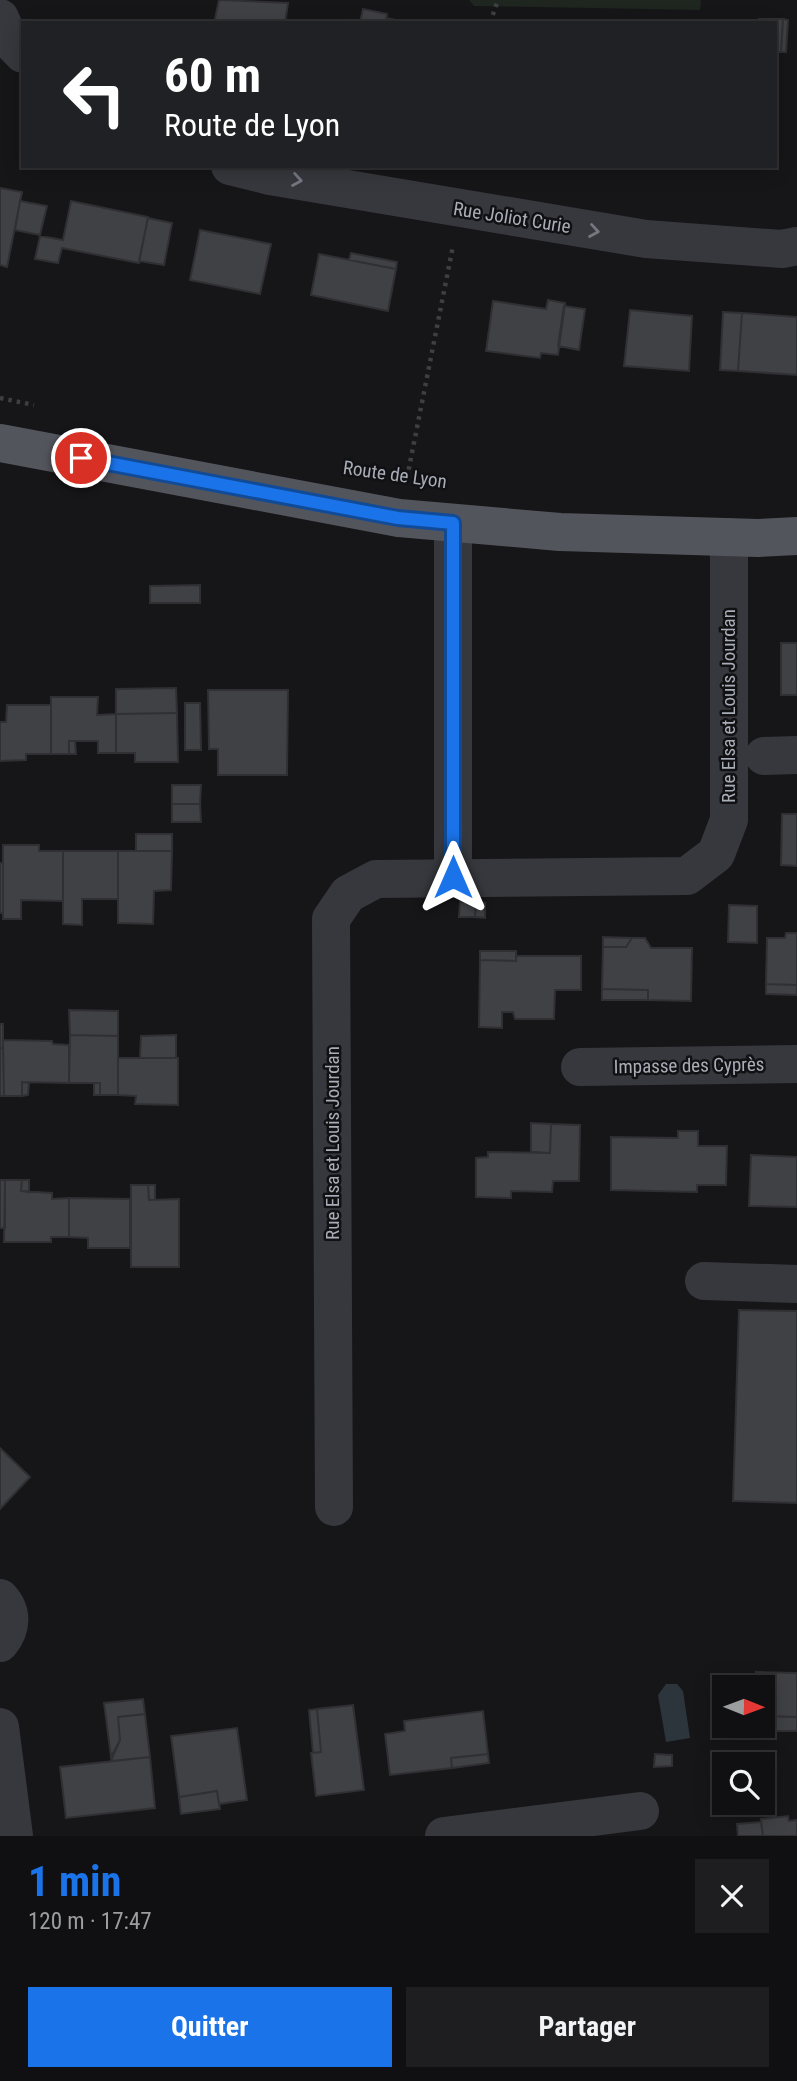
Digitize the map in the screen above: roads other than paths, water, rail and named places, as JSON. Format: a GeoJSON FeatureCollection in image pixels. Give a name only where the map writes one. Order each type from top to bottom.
{"type":"FeatureCollection","features":[{"type":"Feature","properties":{"kind":"main road","name":"Route de Lyon"},"geometry":{"type":"LineString","coordinates":[[0,443],[398,518],[560,532],[729,537],[797,536]]}},
{"type":"Feature","properties":{"kind":"street"},"geometry":{"type":"LineString","coordinates":[[0,18],[10,41],[21,52]]}},
{"type":"Feature","properties":{"kind":"street","name":"Rue Joliot Curie"},"geometry":{"type":"LineString","coordinates":[[241,168],[460,209],[646,239],[782,249],[797,246]]}},
{"type":"Feature","properties":{"kind":"street"},"geometry":{"type":"LineString","coordinates":[[453,523],[453,877]]}},
{"type":"Feature","properties":{"kind":"street","name":"Rue Elsa et Louis Jourdan"},"geometry":{"type":"LineString","coordinates":[[334,1507],[331,919],[348,894],[376,880],[687,876],[716,854],[729,820],[729,537]]}},
{"type":"Feature","properties":{"kind":"street","name":"Impasse des Cyprès"},"geometry":{"type":"LineString","coordinates":[[580,1067],[797,1063]]}},
{"type":"Feature","properties":{"kind":"street"},"geometry":{"type":"LineString","coordinates":[[704,1281],[797,1284]]}},
{"type":"Feature","properties":{"kind":"street"},"geometry":{"type":"LineString","coordinates":[[0,1598],[9,1614],[10,1625],[0,1643]]}},
{"type":"Feature","properties":{"kind":"street"},"geometry":{"type":"LineString","coordinates":[[0,1727],[14,1836]]}},
{"type":"Feature","properties":{"kind":"street"},"geometry":{"type":"LineString","coordinates":[[444,1836],[640,1811]]}}]}
